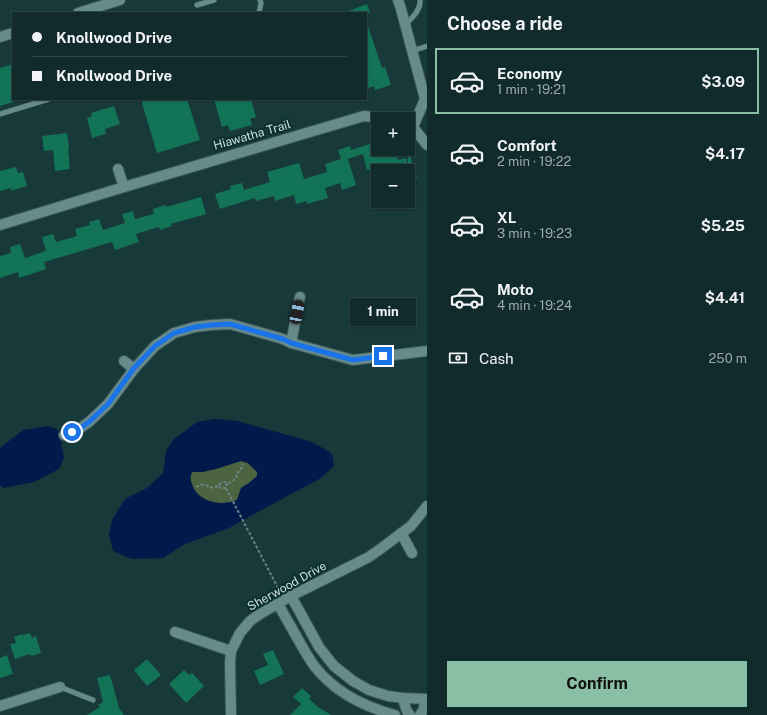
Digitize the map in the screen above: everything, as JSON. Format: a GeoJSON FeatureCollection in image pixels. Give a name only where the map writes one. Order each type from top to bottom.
{"type":"FeatureCollection","features":[{"type":"Feature","properties":{"kind":"street"},"geometry":{"type":"LineString","coordinates":[[81,12],[120,0]]}},
{"type":"Feature","properties":{"kind":"street"},"geometry":{"type":"LineString","coordinates":[[398,0],[426,100],[415,118]]}},
{"type":"Feature","properties":{"kind":"street"},"geometry":{"type":"LineString","coordinates":[[0,37],[12,33]]}},
{"type":"Feature","properties":{"kind":"street","name":"Hiawatha Trail"},"geometry":{"type":"LineString","coordinates":[[0,225],[124,186],[364,116],[371,117]]}},
{"type":"Feature","properties":{"kind":"street"},"geometry":{"type":"LineString","coordinates":[[415,132],[427,145]]}},
{"type":"Feature","properties":{"kind":"street"},"geometry":{"type":"LineString","coordinates":[[118,169],[124,186]]}},
{"type":"Feature","properties":{"kind":"street"},"geometry":{"type":"LineString","coordinates":[[291,343],[300,297]]}},
{"type":"Feature","properties":{"kind":"street"},"geometry":{"type":"LineString","coordinates":[[64,435],[79,429],[108,404],[134,368],[155,346],[174,333],[195,327],[230,324],[353,360],[427,351]]}},
{"type":"Feature","properties":{"kind":"street"},"geometry":{"type":"LineString","coordinates":[[124,361],[134,368]]}},
{"type":"Feature","properties":{"kind":"street","name":"Sherwood Drive"},"geometry":{"type":"LineString","coordinates":[[231,715],[231,650],[240,633],[250,621],[284,600],[369,556],[383,547],[411,526],[427,506]]}},
{"type":"Feature","properties":{"kind":"street"},"geometry":{"type":"LineString","coordinates":[[401,533],[412,553]]}},
{"type":"Feature","properties":{"kind":"street"},"geometry":{"type":"LineString","coordinates":[[284,600],[334,666],[353,681],[369,690],[388,696],[426,699],[424,709],[420,715]]}},
{"type":"Feature","properties":{"kind":"street"},"geometry":{"type":"LineString","coordinates":[[284,600],[305,652],[315,667],[329,681],[359,702],[382,712],[395,715]]}},
{"type":"Feature","properties":{"kind":"street"},"geometry":{"type":"LineString","coordinates":[[175,632],[231,650]]}},
{"type":"Feature","properties":{"kind":"street"},"geometry":{"type":"LineString","coordinates":[[0,706],[60,687]]}},
{"type":"Feature","properties":{"kind":"street"},"geometry":{"type":"LineString","coordinates":[[404,698],[406,709],[410,715]]}},
{"type":"Feature","properties":{"kind":"lane"},"geometry":{"type":"LineString","coordinates":[[197,5],[214,0]]}},
{"type":"Feature","properties":{"kind":"lane"},"geometry":{"type":"LineString","coordinates":[[259,12],[260,0]]}},
{"type":"Feature","properties":{"kind":"lane"},"geometry":{"type":"LineString","coordinates":[[406,25],[418,10],[420,0]]}},
{"type":"Feature","properties":{"kind":"lane"},"geometry":{"type":"LineString","coordinates":[[412,51],[427,46]]}},
{"type":"Feature","properties":{"kind":"lane"},"geometry":{"type":"LineString","coordinates":[[0,114],[45,100]]}},
{"type":"Feature","properties":{"kind":"lane"},"geometry":{"type":"LineString","coordinates":[[60,687],[93,700]]}},
{"type":"Feature","properties":{"kind":"path"},"geometry":{"type":"LineString","coordinates":[[196,487],[200,484],[204,484],[215,488],[222,482],[230,483],[237,476],[236,475],[243,464]]}},
{"type":"Feature","properties":{"kind":"path"},"geometry":{"type":"LineString","coordinates":[[227,483],[226,488],[231,499],[284,600]]}},
{"type":"Feature","properties":{"kind":"path"},"geometry":{"type":"LineString","coordinates":[[219,486],[221,488],[226,488]]}},
{"type":"Feature","properties":{"kind":"green space"},"geometry":{"type":"Polygon","coordinates":[[[241,461],[248,463],[258,472],[257,476],[241,488],[237,500],[217,503],[204,499],[195,490],[191,479],[192,472],[211,470],[241,461]]]}},
{"type":"Feature","properties":{"kind":"water"},"geometry":{"type":"Polygon","coordinates":[[[215,419],[237,421],[309,441],[332,454],[334,466],[321,478],[229,528],[185,544],[163,558],[132,559],[113,551],[109,535],[112,520],[125,499],[147,488],[163,473],[166,451],[173,440],[197,422],[215,419]],[[241,461],[203,472],[192,472],[190,478],[191,482],[195,490],[204,499],[217,503],[237,500],[241,488],[257,476],[257,472],[248,463],[241,461]]]}},
{"type":"Feature","properties":{"kind":"water"},"geometry":{"type":"Polygon","coordinates":[[[48,426],[59,430],[64,458],[59,469],[34,482],[3,488],[0,485],[0,448],[23,430],[48,426]]]}},
{"type":"Feature","properties":{"kind":"building"},"geometry":{"type":"Polygon","coordinates":[[[367,4],[370,13],[367,12],[346,12],[367,4]]]}},
{"type":"Feature","properties":{"kind":"building"},"geometry":{"type":"Polygon","coordinates":[[[367,23],[382,68],[385,67],[391,85],[375,90],[374,86],[367,89],[367,23]]]}},
{"type":"Feature","properties":{"kind":"building"},"geometry":{"type":"Polygon","coordinates":[[[12,64],[13,102],[0,106],[0,68],[12,64]]]}},
{"type":"Feature","properties":{"kind":"building"},"geometry":{"type":"Polygon","coordinates":[[[141,100],[187,100],[200,140],[157,153],[141,100]]]}},
{"type":"Feature","properties":{"kind":"building"},"geometry":{"type":"Polygon","coordinates":[[[214,100],[251,100],[256,117],[250,119],[252,125],[230,131],[228,125],[222,127],[214,100]]]}},
{"type":"Feature","properties":{"kind":"building"},"geometry":{"type":"Polygon","coordinates":[[[114,106],[120,124],[105,129],[106,134],[92,138],[87,118],[92,116],[91,113],[114,106]]]}},
{"type":"Feature","properties":{"kind":"building"},"geometry":{"type":"Polygon","coordinates":[[[67,133],[70,169],[55,171],[53,150],[44,151],[42,136],[67,133]]]}},
{"type":"Feature","properties":{"kind":"building"},"geometry":{"type":"Polygon","coordinates":[[[370,144],[371,156],[397,156],[398,160],[406,158],[408,164],[371,164],[371,169],[367,170],[363,154],[348,159],[356,185],[342,190],[340,183],[325,188],[328,198],[307,204],[307,201],[296,204],[294,195],[275,201],[274,196],[256,201],[255,198],[220,209],[215,194],[231,189],[230,186],[242,183],[244,190],[270,182],[267,172],[299,163],[304,179],[327,172],[325,164],[341,159],[338,150],[350,146],[351,150],[370,144]]]}},
{"type":"Feature","properties":{"kind":"building"},"geometry":{"type":"Polygon","coordinates":[[[408,156],[410,156],[413,164],[408,164],[408,156]]]}},
{"type":"Feature","properties":{"kind":"building"},"geometry":{"type":"Polygon","coordinates":[[[16,167],[18,173],[23,172],[27,186],[11,191],[11,188],[0,191],[0,171],[16,167]]]}},
{"type":"Feature","properties":{"kind":"building"},"geometry":{"type":"Polygon","coordinates":[[[201,197],[206,214],[171,224],[172,226],[160,230],[159,227],[136,234],[139,242],[115,250],[112,242],[44,262],[46,269],[19,278],[18,272],[0,278],[0,256],[11,253],[10,247],[20,244],[25,258],[46,251],[42,237],[53,234],[56,242],[77,236],[75,229],[90,225],[89,222],[99,219],[103,230],[125,223],[122,214],[133,211],[135,219],[154,214],[153,209],[165,205],[166,207],[201,197]]]}},
{"type":"Feature","properties":{"kind":"building"},"geometry":{"type":"Polygon","coordinates":[[[30,633],[32,638],[36,636],[41,653],[31,656],[30,654],[15,659],[10,644],[16,643],[14,637],[30,633]]]}},
{"type":"Feature","properties":{"kind":"building"},"geometry":{"type":"Polygon","coordinates":[[[273,650],[284,674],[260,685],[254,671],[268,665],[263,654],[273,650]]]}},
{"type":"Feature","properties":{"kind":"building"},"geometry":{"type":"Polygon","coordinates":[[[7,655],[13,674],[0,678],[0,658],[7,655]]]}},
{"type":"Feature","properties":{"kind":"building"},"geometry":{"type":"Polygon","coordinates":[[[147,659],[161,675],[147,686],[134,670],[147,659]]]}},
{"type":"Feature","properties":{"kind":"building"},"geometry":{"type":"Polygon","coordinates":[[[184,670],[189,675],[192,673],[204,686],[186,703],[169,684],[184,670]]]}},
{"type":"Feature","properties":{"kind":"building"},"geometry":{"type":"Polygon","coordinates":[[[110,675],[119,708],[124,715],[87,715],[100,707],[98,705],[103,702],[97,678],[110,675]]]}},
{"type":"Feature","properties":{"kind":"building"},"geometry":{"type":"Polygon","coordinates":[[[302,688],[311,696],[309,699],[331,715],[290,715],[301,704],[293,697],[302,688]]]}},
{"type":"Feature","properties":{"kind":"route"},"geometry":{"type":"LineString","coordinates":[[72,432],[89,422],[108,404],[134,368],[155,346],[174,333],[195,327],[230,324],[353,360],[383,356]]}}]}
